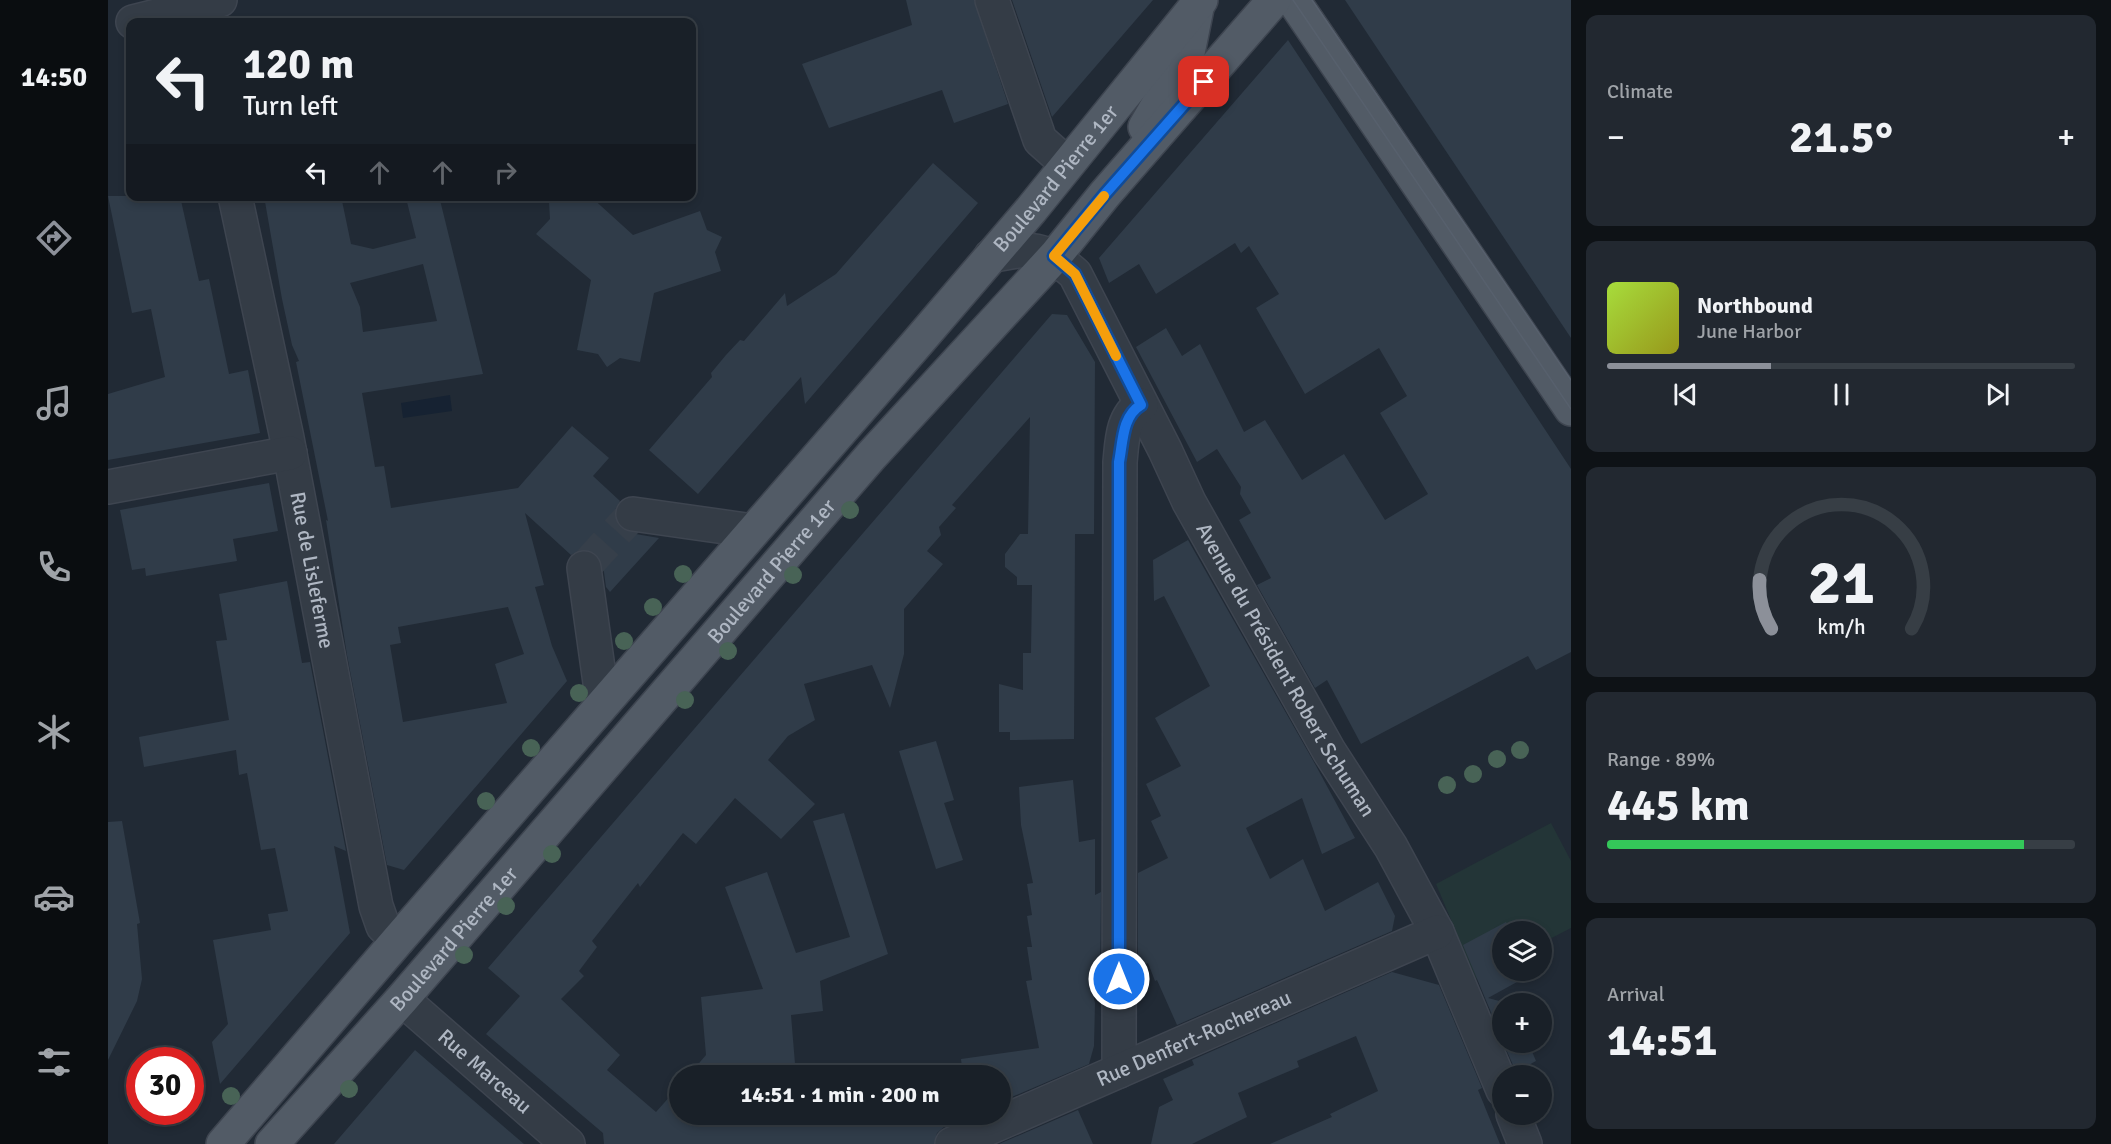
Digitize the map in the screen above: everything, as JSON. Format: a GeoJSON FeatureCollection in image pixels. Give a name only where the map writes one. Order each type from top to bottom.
{"type":"FeatureCollection","features":[{"type":"Feature","properties":{"kind":"main road","name":"Boulevard Pierre 1er"},"geometry":{"type":"LineString","coordinates":[[272,1144],[402,999],[865,464],[1054,256],[1274,0]]}},
{"type":"Feature","properties":{"kind":"main road"},"geometry":{"type":"LineString","coordinates":[[1293,0],[1571,409]]}},
{"type":"Feature","properties":{"kind":"main road","name":"Boulevard Pierre 1er"},"geometry":{"type":"LineString","coordinates":[[223,1144],[895,369],[991,256],[1199,2]]}},
{"type":"Feature","properties":{"kind":"main road"},"geometry":{"type":"LineString","coordinates":[[1105,194],[1188,53],[1199,2]]}},
{"type":"Feature","properties":{"kind":"street"},"geometry":{"type":"LineString","coordinates":[[992,0],[1040,140],[1067,164]]}},
{"type":"Feature","properties":{"kind":"street"},"geometry":{"type":"LineString","coordinates":[[154,18],[201,7]]}},
{"type":"Feature","properties":{"kind":"street"},"geometry":{"type":"LineString","coordinates":[[108,29],[126,24]]}},
{"type":"Feature","properties":{"kind":"street","name":"Rue de Lisleferme"},"geometry":{"type":"LineString","coordinates":[[236,201],[290,453],[376,906],[383,926],[398,940]]}},
{"type":"Feature","properties":{"kind":"street"},"geometry":{"type":"LineString","coordinates":[[991,256],[1012,251],[1035,250],[1054,256]]}},
{"type":"Feature","properties":{"kind":"street","name":"Avenue du Président Robert Schuman"},"geometry":{"type":"LineString","coordinates":[[1054,256],[1075,274],[1189,502],[1323,741],[1391,847],[1437,932],[1493,1065]]}},
{"type":"Feature","properties":{"kind":"street"},"geometry":{"type":"LineString","coordinates":[[1119,1071],[1119,462],[1124,429],[1133,410],[1141,405]]}},
{"type":"Feature","properties":{"kind":"street"},"geometry":{"type":"LineString","coordinates":[[108,487],[290,453]]}},
{"type":"Feature","properties":{"kind":"street"},"geometry":{"type":"LineString","coordinates":[[633,514],[753,531]]}},
{"type":"Feature","properties":{"kind":"street"},"geometry":{"type":"LineString","coordinates":[[584,568],[603,704]]}},
{"type":"Feature","properties":{"kind":"street","name":"Rue Denfert-Rochereau"},"geometry":{"type":"LineString","coordinates":[[952,1144],[1437,932]]}},
{"type":"Feature","properties":{"kind":"street","name":"Rue Marceau"},"geometry":{"type":"LineString","coordinates":[[402,999],[568,1144]]}},
{"type":"Feature","properties":{"kind":"street"},"geometry":{"type":"LineString","coordinates":[[1517,1125],[1525,1144]]}},
{"type":"Feature","properties":{"kind":"shaded area"},"geometry":{"type":"Polygon","coordinates":[[[1551,823],[1571,861],[1571,928],[1552,938],[1552,921],[1492,921],[1492,970],[1476,979],[1436,884],[1551,823]]]}},
{"type":"Feature","properties":{"kind":"water"},"geometry":{"type":"Polygon","coordinates":[[[450,395],[452,411],[403,418],[401,403],[450,395]]]}},
{"type":"Feature","properties":{"kind":"building"},"geometry":{"type":"Polygon","coordinates":[[[906,0],[974,0],[1008,104],[954,123],[942,90],[829,128],[802,64],[912,25],[906,0]]]}},
{"type":"Feature","properties":{"kind":"building"},"geometry":{"type":"Polygon","coordinates":[[[1012,0],[1153,0],[1052,117],[1012,0]]]}},
{"type":"Feature","properties":{"kind":"building"},"geometry":{"type":"Polygon","coordinates":[[[1345,0],[1571,0],[1571,338],[1391,69],[1345,0]]]}},
{"type":"Feature","properties":{"kind":"building"},"geometry":{"type":"Polygon","coordinates":[[[1288,40],[1571,469],[1571,652],[1536,670],[1528,656],[1361,744],[1327,680],[1315,688],[1257,585],[1271,578],[1239,520],[1251,513],[1240,494],[1241,487],[1217,449],[1197,462],[1136,347],[1166,328],[1182,356],[1200,344],[1244,432],[1265,420],[1302,480],[1344,454],[1385,520],[1428,494],[1380,413],[1407,396],[1379,348],[1305,394],[1256,308],[1279,294],[1249,246],[1241,253],[1235,243],[1156,294],[1139,264],[1109,283],[1099,258],[1288,40]]]}},
{"type":"Feature","properties":{"kind":"building"},"geometry":{"type":"Polygon","coordinates":[[[933,163],[978,203],[805,404],[801,377],[698,494],[649,450],[712,377],[711,373],[726,355],[740,340],[744,341],[785,293],[787,306],[836,274],[933,163]]]}},
{"type":"Feature","properties":{"kind":"building"},"geometry":{"type":"Polygon","coordinates":[[[108,196],[126,196],[126,201],[181,201],[199,281],[209,279],[229,374],[248,370],[260,433],[108,460],[108,394],[165,377],[151,309],[132,313],[108,196]]]}},
{"type":"Feature","properties":{"kind":"building"},"geometry":{"type":"Polygon","coordinates":[[[265,201],[342,201],[351,244],[373,249],[416,238],[407,202],[440,201],[483,374],[362,393],[375,467],[384,466],[391,508],[518,488],[572,426],[609,458],[593,476],[620,501],[614,512],[615,520],[621,528],[630,533],[659,538],[610,592],[606,587],[603,565],[598,556],[592,551],[582,549],[571,555],[525,513],[544,585],[535,587],[552,646],[567,681],[404,870],[387,865],[347,655],[326,520],[328,521],[296,362],[299,361],[292,345],[265,201]],[[423,264],[350,283],[360,307],[363,332],[437,321],[423,264]],[[508,607],[398,627],[401,643],[390,645],[403,722],[507,703],[495,664],[524,654],[508,607]]]}},
{"type":"Feature","properties":{"kind":"building"},"geometry":{"type":"Polygon","coordinates":[[[596,201],[633,235],[700,211],[707,230],[722,237],[715,252],[721,271],[654,293],[640,362],[620,358],[607,367],[598,354],[577,350],[591,280],[536,234],[550,219],[549,202],[596,201]]]}},
{"type":"Feature","properties":{"kind":"building"},"geometry":{"type":"Polygon","coordinates":[[[1052,314],[1067,315],[1095,362],[1094,534],[1075,534],[1074,739],[1010,740],[1010,732],[999,732],[999,684],[1023,690],[1023,653],[1031,653],[1032,585],[1017,585],[1017,577],[1005,567],[1005,554],[1020,534],[1028,534],[1030,417],[952,505],[956,508],[939,527],[941,535],[927,551],[943,564],[904,609],[904,654],[890,708],[872,665],[804,684],[815,720],[788,736],[768,760],[815,804],[781,839],[735,798],[696,844],[683,833],[640,887],[638,883],[592,941],[597,947],[579,971],[584,976],[561,999],[620,1055],[607,1070],[656,1112],[669,1097],[669,1125],[948,1125],[937,1133],[934,1144],[604,1144],[603,1133],[486,1034],[520,996],[488,968],[1052,314]]]}},
{"type":"Feature","properties":{"kind":"building"},"geometry":{"type":"Polygon","coordinates":[[[269,483],[278,531],[233,539],[237,561],[146,576],[145,568],[132,570],[120,510],[269,483]]]}},
{"type":"Feature","properties":{"kind":"building"},"geometry":{"type":"Polygon","coordinates":[[[1188,540],[1355,838],[1322,854],[1302,798],[1246,828],[1270,879],[1303,859],[1325,911],[1378,882],[1395,916],[1392,931],[1177,1025],[1148,963],[1138,968],[1138,873],[1168,858],[1151,821],[1161,816],[1146,784],[1181,766],[1155,718],[1210,686],[1164,596],[1154,601],[1153,560],[1188,540]]]}},
{"type":"Feature","properties":{"kind":"building"},"geometry":{"type":"Polygon","coordinates":[[[287,581],[302,663],[310,662],[346,851],[334,846],[350,933],[220,1084],[212,1042],[228,1024],[213,940],[271,930],[268,914],[288,911],[275,848],[261,850],[247,773],[239,775],[236,750],[144,767],[139,737],[229,720],[216,641],[227,640],[219,594],[287,581]]]}},
{"type":"Feature","properties":{"kind":"building"},"geometry":{"type":"Polygon","coordinates":[[[936,741],[954,800],[944,803],[963,860],[936,869],[899,751],[936,741]]]}},
{"type":"Feature","properties":{"kind":"building"},"geometry":{"type":"Polygon","coordinates":[[[1073,780],[1079,842],[1095,839],[1095,895],[1101,892],[1100,990],[1093,994],[1095,1003],[1094,1046],[1089,1064],[1011,1097],[1011,1065],[962,1065],[961,1059],[1039,1048],[1026,981],[1032,980],[1027,947],[1032,947],[1027,916],[1032,915],[1027,884],[1033,883],[1021,825],[1019,787],[1073,780]]]}},
{"type":"Feature","properties":{"kind":"building"},"geometry":{"type":"Polygon","coordinates":[[[844,813],[888,954],[820,981],[823,1011],[791,1015],[795,1065],[697,1065],[706,1055],[701,997],[763,989],[725,887],[767,872],[796,953],[850,937],[813,821],[844,813]]]}},
{"type":"Feature","properties":{"kind":"building"},"geometry":{"type":"Polygon","coordinates":[[[122,821],[140,923],[137,924],[142,979],[137,1001],[108,1060],[108,822],[122,821]]]}},
{"type":"Feature","properties":{"kind":"building"},"geometry":{"type":"Polygon","coordinates":[[[1492,929],[1492,981],[1519,981],[1497,993],[1492,993],[1488,998],[1492,999],[1492,1015],[1463,945],[1492,929]]]}},
{"type":"Feature","properties":{"kind":"building"},"geometry":{"type":"Polygon","coordinates":[[[1392,972],[1439,985],[1482,1088],[1478,1090],[1500,1144],[1270,1144],[1332,1117],[1330,1114],[1378,1091],[1356,1036],[1297,1061],[1299,1067],[1238,1093],[1247,1117],[1192,1144],[1151,1144],[1159,1107],[1173,1100],[1163,1079],[1194,1065],[1192,1060],[1392,972]]]}},
{"type":"Feature","properties":{"kind":"building"},"geometry":{"type":"Polygon","coordinates":[[[415,1050],[481,1107],[524,1144],[334,1144],[415,1050]]]}},
{"type":"Feature","properties":{"kind":"building"},"geometry":{"type":"Polygon","coordinates":[[[1508,1053],[1533,1053],[1536,1061],[1529,1065],[1513,1065],[1508,1053]]]}},
{"type":"Feature","properties":{"kind":"building"},"geometry":{"type":"Polygon","coordinates":[[[1078,1110],[1093,1144],[999,1144],[1078,1110]]]}},
{"type":"Feature","properties":{"kind":"tunnel"},"geometry":{"type":"LineString","coordinates":[[584,568],[633,514]]}},
{"type":"Feature","properties":{"kind":"tram line"},"geometry":{"type":"LineString","coordinates":[[1293,0],[1571,409]]}},
{"type":"Feature","properties":{"kind":"tram line"},"geometry":{"type":"LineString","coordinates":[[1312,0],[1571,380]]}},
{"type":"Feature","properties":{"kind":"slow traffic"},"geometry":{"type":"LineString","coordinates":[[1104,196],[1054,256],[1075,274],[1116,356]]}},
{"type":"Feature","properties":{"kind":"route"},"geometry":{"type":"LineString","coordinates":[[1119,979],[1119,462],[1124,429],[1133,410],[1141,405],[1075,274],[1054,256],[1105,194],[1204,82]]}}]}
